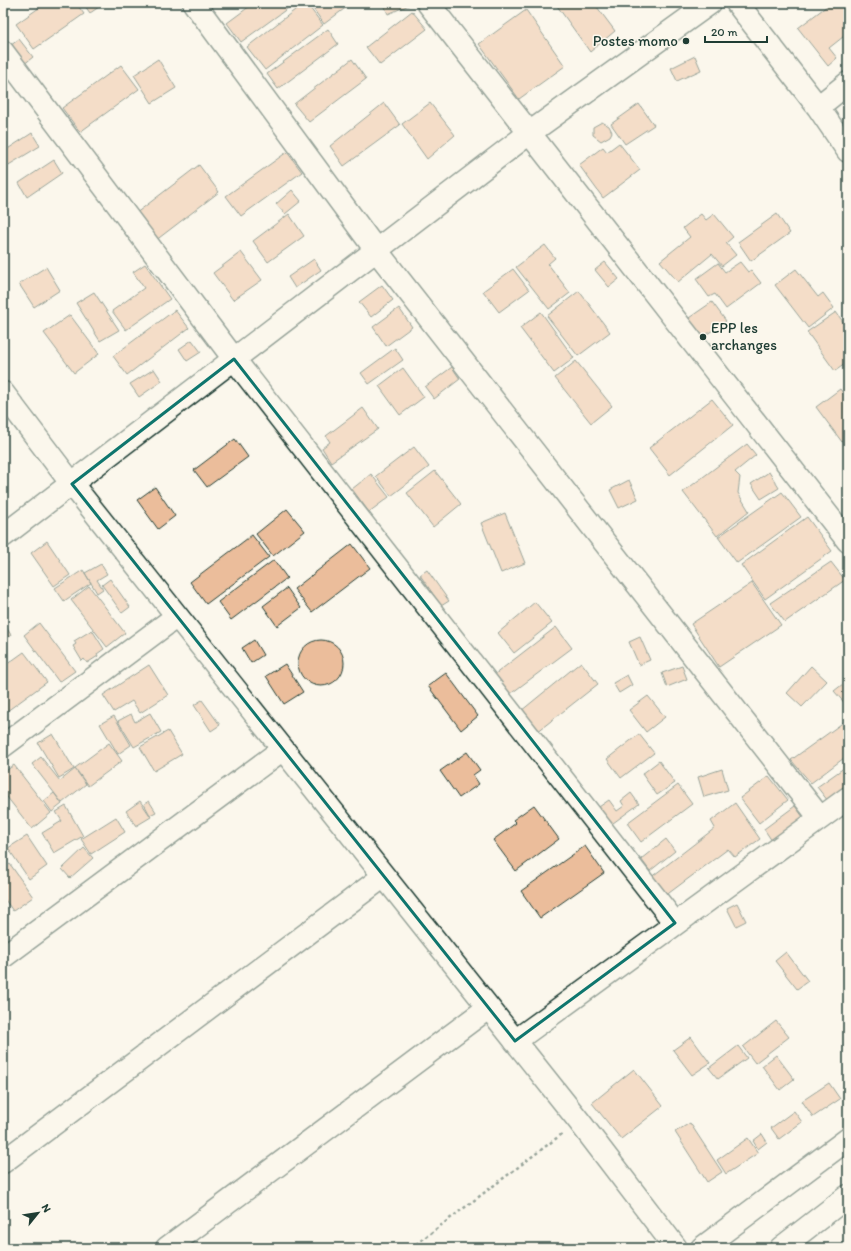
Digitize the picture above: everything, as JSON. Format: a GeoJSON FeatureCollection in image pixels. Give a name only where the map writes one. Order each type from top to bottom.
{"type":"FeatureCollection","features":[{"type":"Feature","properties":{"kind":"street"},"geometry":{"type":"LineString","coordinates":[[194,3],[376,250],[820,818]]}},
{"type":"Feature","properties":{"kind":"street"},"geometry":{"type":"LineString","coordinates":[[428,3],[528,134],[848,541]]}},
{"type":"Feature","properties":{"kind":"street"},"geometry":{"type":"LineString","coordinates":[[3,536],[528,134],[710,3]]}},
{"type":"Feature","properties":{"kind":"street"},"geometry":{"type":"LineString","coordinates":[[740,4],[818,108],[848,151]]}},
{"type":"Feature","properties":{"kind":"street"},"geometry":{"type":"LineString","coordinates":[[3,52],[234,359],[675,924]]}},
{"type":"Feature","properties":{"kind":"street"},"geometry":{"type":"LineString","coordinates":[[818,108],[848,83]]}},
{"type":"Feature","properties":{"kind":"street"},"geometry":{"type":"LineString","coordinates":[[3,393],[72,484],[579,1121],[676,1248]]}},
{"type":"Feature","properties":{"kind":"street"},"geometry":{"type":"LineString","coordinates":[[3,746],[177,616]]}},
{"type":"Feature","properties":{"kind":"street"},"geometry":{"type":"LineString","coordinates":[[3,958],[283,749]]}},
{"type":"Feature","properties":{"kind":"street"},"geometry":{"type":"LineString","coordinates":[[515,1041],[848,798]]}},
{"type":"Feature","properties":{"kind":"street"},"geometry":{"type":"LineString","coordinates":[[3,1162],[384,876]]}},
{"type":"Feature","properties":{"kind":"street"},"geometry":{"type":"LineString","coordinates":[[167,1248],[488,1008]]}},
{"type":"Feature","properties":{"kind":"street"},"geometry":{"type":"LineString","coordinates":[[702,1248],[848,1139]]}},
{"type":"Feature","properties":{"kind":"street"},"geometry":{"type":"LineString","coordinates":[[781,1248],[848,1196]]}},
{"type":"Feature","properties":{"kind":"path"},"geometry":{"type":"LineString","coordinates":[[411,1248],[579,1121]]}},
{"type":"Feature","properties":{"kind":"highlighted area"},"geometry":{"type":"Polygon","coordinates":[[[234,359],[675,923],[515,1041],[72,484],[234,359]]]}},
{"type":"Feature","properties":{"kind":"building"},"geometry":{"type":"Polygon","coordinates":[[[46,3],[76,3],[84,14],[34,49],[16,24],[46,3]]]}},
{"type":"Feature","properties":{"kind":"building"},"geometry":{"type":"Polygon","coordinates":[[[83,3],[105,3],[90,13],[83,3]]]}},
{"type":"Feature","properties":{"kind":"building"},"geometry":{"type":"Polygon","coordinates":[[[254,3],[258,9],[266,3],[295,3],[241,42],[227,23],[254,3]]]}},
{"type":"Feature","properties":{"kind":"building"},"geometry":{"type":"Polygon","coordinates":[[[306,3],[323,25],[265,70],[247,47],[306,3]]]}},
{"type":"Feature","properties":{"kind":"building"},"geometry":{"type":"Polygon","coordinates":[[[309,3],[352,3],[324,24],[309,3]]]}},
{"type":"Feature","properties":{"kind":"building"},"geometry":{"type":"Polygon","coordinates":[[[383,3],[409,3],[409,5],[388,14],[383,3]]]}},
{"type":"Feature","properties":{"kind":"building"},"geometry":{"type":"Polygon","coordinates":[[[555,3],[594,3],[615,31],[590,52],[555,3]]]}},
{"type":"Feature","properties":{"kind":"building"},"geometry":{"type":"Polygon","coordinates":[[[831,3],[848,3],[848,33],[829,48],[837,58],[828,66],[798,28],[831,3]]]}},
{"type":"Feature","properties":{"kind":"building"},"geometry":{"type":"Polygon","coordinates":[[[526,10],[565,66],[519,99],[479,44],[526,10]]]}},
{"type":"Feature","properties":{"kind":"building"},"geometry":{"type":"Polygon","coordinates":[[[412,11],[427,29],[380,65],[366,47],[412,11]]]}},
{"type":"Feature","properties":{"kind":"building"},"geometry":{"type":"Polygon","coordinates":[[[328,29],[338,44],[278,89],[267,74],[328,29]]]}},
{"type":"Feature","properties":{"kind":"building"},"geometry":{"type":"Polygon","coordinates":[[[19,39],[33,57],[23,65],[10,46],[19,39]]]}},
{"type":"Feature","properties":{"kind":"building"},"geometry":{"type":"Polygon","coordinates":[[[695,56],[701,70],[677,81],[671,68],[695,56]]]}},
{"type":"Feature","properties":{"kind":"building"},"geometry":{"type":"Polygon","coordinates":[[[158,59],[176,88],[152,103],[134,75],[158,59]]]}},
{"type":"Feature","properties":{"kind":"building"},"geometry":{"type":"Polygon","coordinates":[[[352,59],[366,79],[309,122],[294,104],[352,59]]]}},
{"type":"Feature","properties":{"kind":"building"},"geometry":{"type":"Polygon","coordinates":[[[121,65],[139,89],[80,132],[62,108],[121,65]]]}},
{"type":"Feature","properties":{"kind":"building"},"geometry":{"type":"Polygon","coordinates":[[[384,103],[400,125],[344,166],[330,146],[384,103]]]}},
{"type":"Feature","properties":{"kind":"building"},"geometry":{"type":"Polygon","coordinates":[[[430,103],[455,135],[427,159],[402,124],[430,103]]]}},
{"type":"Feature","properties":{"kind":"building"},"geometry":{"type":"Polygon","coordinates":[[[639,104],[654,125],[625,144],[611,124],[639,104]]]}},
{"type":"Feature","properties":{"kind":"building"},"geometry":{"type":"Polygon","coordinates":[[[602,122],[609,126],[612,132],[610,136],[601,141],[593,135],[593,127],[602,122]]]}},
{"type":"Feature","properties":{"kind":"building"},"geometry":{"type":"Polygon","coordinates":[[[32,133],[40,146],[7,166],[3,159],[3,152],[32,133]]]}},
{"type":"Feature","properties":{"kind":"building"},"geometry":{"type":"Polygon","coordinates":[[[619,143],[640,170],[603,198],[579,165],[603,147],[607,152],[619,143]]]}},
{"type":"Feature","properties":{"kind":"building"},"geometry":{"type":"Polygon","coordinates":[[[287,152],[302,172],[241,216],[226,196],[287,152]]]}},
{"type":"Feature","properties":{"kind":"building"},"geometry":{"type":"Polygon","coordinates":[[[54,160],[62,173],[27,197],[19,183],[54,160]]]}},
{"type":"Feature","properties":{"kind":"building"},"geometry":{"type":"Polygon","coordinates":[[[199,165],[219,192],[155,241],[135,214],[199,165]]]}},
{"type":"Feature","properties":{"kind":"building"},"geometry":{"type":"Polygon","coordinates":[[[292,190],[301,201],[285,214],[276,204],[292,190]]]}},
{"type":"Feature","properties":{"kind":"building"},"geometry":{"type":"Polygon","coordinates":[[[289,214],[304,236],[268,262],[253,241],[289,214]]]}},
{"type":"Feature","properties":{"kind":"building"},"geometry":{"type":"Polygon","coordinates":[[[701,214],[706,220],[714,214],[733,237],[726,243],[736,255],[722,266],[712,254],[678,282],[660,261],[690,237],[683,228],[701,214]]]}},
{"type":"Feature","properties":{"kind":"building"},"geometry":{"type":"Polygon","coordinates":[[[777,214],[790,233],[751,261],[738,242],[777,214]]]}},
{"type":"Feature","properties":{"kind":"building"},"geometry":{"type":"Polygon","coordinates":[[[545,245],[555,258],[548,264],[570,293],[549,309],[516,267],[545,245]]]}},
{"type":"Feature","properties":{"kind":"building"},"geometry":{"type":"Polygon","coordinates":[[[241,252],[262,280],[233,300],[213,273],[241,252]]]}},
{"type":"Feature","properties":{"kind":"building"},"geometry":{"type":"Polygon","coordinates":[[[314,259],[321,270],[295,288],[288,277],[314,259]]]}},
{"type":"Feature","properties":{"kind":"building"},"geometry":{"type":"Polygon","coordinates":[[[605,262],[619,279],[609,287],[595,270],[605,262]]]}},
{"type":"Feature","properties":{"kind":"building"},"geometry":{"type":"Polygon","coordinates":[[[740,262],[748,272],[751,270],[761,283],[726,309],[715,294],[709,297],[696,279],[718,263],[725,272],[740,262]]]}},
{"type":"Feature","properties":{"kind":"building"},"geometry":{"type":"Polygon","coordinates":[[[145,264],[170,299],[126,330],[112,311],[144,288],[133,272],[145,264]]]}},
{"type":"Feature","properties":{"kind":"building"},"geometry":{"type":"Polygon","coordinates":[[[46,267],[60,290],[34,307],[19,284],[46,267]]]}},
{"type":"Feature","properties":{"kind":"building"},"geometry":{"type":"Polygon","coordinates":[[[513,269],[529,290],[499,312],[483,291],[513,269]]]}},
{"type":"Feature","properties":{"kind":"building"},"geometry":{"type":"Polygon","coordinates":[[[796,269],[818,297],[823,293],[834,308],[808,328],[775,285],[796,269]]]}},
{"type":"Feature","properties":{"kind":"building"},"geometry":{"type":"Polygon","coordinates":[[[382,285],[393,300],[371,317],[359,302],[382,285]]]}},
{"type":"Feature","properties":{"kind":"building"},"geometry":{"type":"Polygon","coordinates":[[[579,291],[610,332],[578,356],[547,316],[579,291]]]}},
{"type":"Feature","properties":{"kind":"building"},"geometry":{"type":"Polygon","coordinates":[[[94,292],[119,330],[100,341],[76,303],[94,292]]]}},
{"type":"Feature","properties":{"kind":"building"},"geometry":{"type":"Polygon","coordinates":[[[712,302],[726,321],[700,339],[686,320],[712,302]]]}},
{"type":"Feature","properties":{"kind":"building"},"geometry":{"type":"Polygon","coordinates":[[[399,308],[412,327],[386,346],[373,327],[399,308]]]}},
{"type":"Feature","properties":{"kind":"building"},"geometry":{"type":"Polygon","coordinates":[[[175,310],[189,328],[127,375],[113,356],[175,310]]]}},
{"type":"Feature","properties":{"kind":"building"},"geometry":{"type":"Polygon","coordinates":[[[541,312],[574,358],[554,373],[520,328],[541,312]]]}},
{"type":"Feature","properties":{"kind":"building"},"geometry":{"type":"Polygon","coordinates":[[[836,312],[848,329],[848,362],[835,371],[807,332],[836,312]]]}},
{"type":"Feature","properties":{"kind":"building"},"geometry":{"type":"Polygon","coordinates":[[[70,315],[99,354],[74,373],[44,333],[70,315]]]}},
{"type":"Feature","properties":{"kind":"building"},"geometry":{"type":"Polygon","coordinates":[[[192,340],[201,352],[187,361],[179,349],[192,340]]]}},
{"type":"Feature","properties":{"kind":"building"},"geometry":{"type":"Polygon","coordinates":[[[395,348],[403,360],[369,384],[361,373],[395,348]]]}},
{"type":"Feature","properties":{"kind":"building"},"geometry":{"type":"Polygon","coordinates":[[[576,361],[612,406],[591,423],[555,378],[576,361]]]}},
{"type":"Feature","properties":{"kind":"building"},"geometry":{"type":"Polygon","coordinates":[[[452,367],[460,379],[434,399],[425,387],[452,367]]]}},
{"type":"Feature","properties":{"kind":"building"},"geometry":{"type":"Polygon","coordinates":[[[403,368],[424,397],[400,415],[379,386],[403,368]]]}},
{"type":"Feature","properties":{"kind":"building"},"geometry":{"type":"Polygon","coordinates":[[[154,369],[162,381],[139,397],[130,384],[154,369]]]}},
{"type":"Feature","properties":{"kind":"building"},"geometry":{"type":"Polygon","coordinates":[[[840,389],[848,400],[848,437],[842,442],[816,407],[840,389]]]}},
{"type":"Feature","properties":{"kind":"building"},"geometry":{"type":"Polygon","coordinates":[[[712,399],[733,425],[670,475],[649,448],[712,399]]]}},
{"type":"Feature","properties":{"kind":"building"},"geometry":{"type":"Polygon","coordinates":[[[363,408],[378,429],[331,462],[322,448],[330,442],[326,436],[363,408]]]}},
{"type":"Feature","properties":{"kind":"building"},"geometry":{"type":"Polygon","coordinates":[[[235,439],[248,457],[207,487],[194,470],[235,439]]]}},
{"type":"Feature","properties":{"kind":"building"},"geometry":{"type":"Polygon","coordinates":[[[747,444],[756,455],[735,472],[740,477],[738,493],[749,511],[717,536],[683,492],[747,444]]]}},
{"type":"Feature","properties":{"kind":"building"},"geometry":{"type":"Polygon","coordinates":[[[414,447],[429,467],[391,496],[376,476],[414,447]]]}},
{"type":"Feature","properties":{"kind":"building"},"geometry":{"type":"Polygon","coordinates":[[[435,471],[461,504],[433,527],[407,493],[435,471]]]}},
{"type":"Feature","properties":{"kind":"building"},"geometry":{"type":"Polygon","coordinates":[[[769,472],[779,488],[761,499],[751,484],[769,472]]]}},
{"type":"Feature","properties":{"kind":"building"},"geometry":{"type":"Polygon","coordinates":[[[371,474],[389,497],[369,512],[352,489],[371,474]]]}},
{"type":"Feature","properties":{"kind":"building"},"geometry":{"type":"Polygon","coordinates":[[[629,480],[638,499],[619,508],[610,490],[629,480]]]}},
{"type":"Feature","properties":{"kind":"building"},"geometry":{"type":"Polygon","coordinates":[[[155,487],[175,516],[158,529],[137,500],[155,487]]]}},
{"type":"Feature","properties":{"kind":"building"},"geometry":{"type":"Polygon","coordinates":[[[782,492],[801,517],[737,563],[718,537],[782,492]]]}},
{"type":"Feature","properties":{"kind":"building"},"geometry":{"type":"Polygon","coordinates":[[[287,509],[305,531],[273,556],[256,534],[287,509]]]}},
{"type":"Feature","properties":{"kind":"building"},"geometry":{"type":"Polygon","coordinates":[[[505,513],[525,563],[501,573],[481,523],[505,513]]]}},
{"type":"Feature","properties":{"kind":"building"},"geometry":{"type":"Polygon","coordinates":[[[807,517],[832,551],[765,599],[741,565],[807,517]]]}},
{"type":"Feature","properties":{"kind":"building"},"geometry":{"type":"Polygon","coordinates":[[[252,535],[269,557],[206,604],[190,582],[252,535]]]}},
{"type":"Feature","properties":{"kind":"building"},"geometry":{"type":"Polygon","coordinates":[[[47,541],[70,575],[54,586],[31,553],[47,541]]]}},
{"type":"Feature","properties":{"kind":"building"},"geometry":{"type":"Polygon","coordinates":[[[352,544],[370,568],[312,612],[294,589],[352,544]]]}},
{"type":"Feature","properties":{"kind":"building"},"geometry":{"type":"Polygon","coordinates":[[[274,560],[287,578],[231,620],[218,602],[274,560]]]}},
{"type":"Feature","properties":{"kind":"building"},"geometry":{"type":"Polygon","coordinates":[[[831,562],[845,580],[785,622],[770,603],[831,562]]]}},
{"type":"Feature","properties":{"kind":"building"},"geometry":{"type":"Polygon","coordinates":[[[101,564],[107,574],[97,580],[103,589],[97,593],[85,573],[101,564]]]}},
{"type":"Feature","properties":{"kind":"building"},"geometry":{"type":"Polygon","coordinates":[[[83,570],[91,583],[64,601],[55,588],[83,570]]]}},
{"type":"Feature","properties":{"kind":"building"},"geometry":{"type":"Polygon","coordinates":[[[427,570],[449,601],[441,606],[420,575],[427,570]]]}},
{"type":"Feature","properties":{"kind":"building"},"geometry":{"type":"Polygon","coordinates":[[[110,579],[130,607],[122,613],[102,585],[110,579]]]}},
{"type":"Feature","properties":{"kind":"building"},"geometry":{"type":"Polygon","coordinates":[[[752,583],[781,625],[719,667],[691,624],[752,583]]]}},
{"type":"Feature","properties":{"kind":"building"},"geometry":{"type":"Polygon","coordinates":[[[89,586],[125,633],[107,647],[71,600],[89,586]]]}},
{"type":"Feature","properties":{"kind":"building"},"geometry":{"type":"Polygon","coordinates":[[[287,588],[301,608],[277,626],[263,606],[287,588]]]}},
{"type":"Feature","properties":{"kind":"building"},"geometry":{"type":"Polygon","coordinates":[[[535,602],[552,623],[514,653],[498,633],[535,602]]]}},
{"type":"Feature","properties":{"kind":"building"},"geometry":{"type":"Polygon","coordinates":[[[3,622],[11,635],[3,641],[3,622]]]}},
{"type":"Feature","properties":{"kind":"building"},"geometry":{"type":"Polygon","coordinates":[[[39,623],[75,671],[59,682],[24,635],[39,623]]]}},
{"type":"Feature","properties":{"kind":"building"},"geometry":{"type":"Polygon","coordinates":[[[556,627],[572,648],[509,695],[494,675],[556,627]]]}},
{"type":"Feature","properties":{"kind":"building"},"geometry":{"type":"Polygon","coordinates":[[[92,630],[104,649],[97,654],[98,656],[87,663],[84,659],[82,661],[73,646],[76,644],[74,641],[92,630]]]}},
{"type":"Feature","properties":{"kind":"building"},"geometry":{"type":"Polygon","coordinates":[[[640,637],[650,660],[639,665],[629,642],[640,637]]]}},
{"type":"Feature","properties":{"kind":"building"},"geometry":{"type":"Polygon","coordinates":[[[254,640],[263,655],[251,663],[242,648],[254,640]]]}},
{"type":"Feature","properties":{"kind":"building"},"geometry":{"type":"Polygon","coordinates":[[[316,640],[326,640],[334,644],[340,650],[344,658],[344,668],[340,676],[334,682],[326,686],[316,686],[308,682],[302,676],[298,668],[298,658],[302,650],[308,644],[316,640]]]}},
{"type":"Feature","properties":{"kind":"building"},"geometry":{"type":"Polygon","coordinates":[[[24,652],[47,682],[3,714],[3,667],[24,652]]]}},
{"type":"Feature","properties":{"kind":"building"},"geometry":{"type":"Polygon","coordinates":[[[581,662],[598,684],[537,732],[521,711],[581,662]]]}},
{"type":"Feature","properties":{"kind":"building"},"geometry":{"type":"Polygon","coordinates":[[[285,664],[303,692],[284,704],[266,676],[285,664]]]}},
{"type":"Feature","properties":{"kind":"building"},"geometry":{"type":"Polygon","coordinates":[[[149,665],[168,695],[140,713],[132,701],[114,712],[103,695],[149,665]]]}},
{"type":"Feature","properties":{"kind":"building"},"geometry":{"type":"Polygon","coordinates":[[[682,666],[687,679],[667,687],[662,673],[682,666]]]}},
{"type":"Feature","properties":{"kind":"building"},"geometry":{"type":"Polygon","coordinates":[[[811,666],[827,681],[802,707],[787,693],[811,666]]]}},
{"type":"Feature","properties":{"kind":"building"},"geometry":{"type":"Polygon","coordinates":[[[446,673],[478,716],[461,730],[428,686],[446,673]]]}},
{"type":"Feature","properties":{"kind":"building"},"geometry":{"type":"Polygon","coordinates":[[[627,675],[632,685],[619,693],[613,683],[627,675]]]}},
{"type":"Feature","properties":{"kind":"building"},"geometry":{"type":"Polygon","coordinates":[[[848,680],[848,707],[834,691],[848,680]]]}},
{"type":"Feature","properties":{"kind":"building"},"geometry":{"type":"Polygon","coordinates":[[[648,696],[665,717],[646,732],[629,710],[648,696]]]}},
{"type":"Feature","properties":{"kind":"building"},"geometry":{"type":"Polygon","coordinates":[[[202,700],[220,725],[211,731],[194,705],[202,700]]]}},
{"type":"Feature","properties":{"kind":"building"},"geometry":{"type":"Polygon","coordinates":[[[150,713],[161,732],[134,747],[118,721],[131,714],[135,722],[150,713]]]}},
{"type":"Feature","properties":{"kind":"building"},"geometry":{"type":"Polygon","coordinates":[[[114,716],[131,745],[118,754],[100,724],[114,716]]]}},
{"type":"Feature","properties":{"kind":"building"},"geometry":{"type":"Polygon","coordinates":[[[848,719],[848,755],[811,783],[791,760],[848,719]]]}},
{"type":"Feature","properties":{"kind":"building"},"geometry":{"type":"Polygon","coordinates":[[[168,731],[182,754],[154,771],[140,747],[168,731]]]}},
{"type":"Feature","properties":{"kind":"building"},"geometry":{"type":"Polygon","coordinates":[[[53,734],[74,769],[59,778],[38,743],[53,734]]]}},
{"type":"Feature","properties":{"kind":"building"},"geometry":{"type":"Polygon","coordinates":[[[639,734],[654,753],[621,778],[607,759],[639,734]]]}},
{"type":"Feature","properties":{"kind":"building"},"geometry":{"type":"Polygon","coordinates":[[[109,743],[122,761],[88,786],[75,768],[109,743]]]}},
{"type":"Feature","properties":{"kind":"building"},"geometry":{"type":"Polygon","coordinates":[[[467,752],[480,770],[473,775],[479,784],[459,798],[440,771],[467,752]]]}},
{"type":"Feature","properties":{"kind":"building"},"geometry":{"type":"Polygon","coordinates":[[[41,757],[60,781],[75,769],[86,784],[62,803],[32,764],[41,757]]]}},
{"type":"Feature","properties":{"kind":"building"},"geometry":{"type":"Polygon","coordinates":[[[659,761],[675,783],[657,795],[642,774],[659,761]]]}},
{"type":"Feature","properties":{"kind":"building"},"geometry":{"type":"Polygon","coordinates":[[[14,765],[51,813],[32,829],[3,792],[3,773],[14,765]]]}},
{"type":"Feature","properties":{"kind":"building"},"geometry":{"type":"Polygon","coordinates":[[[848,765],[848,786],[828,801],[817,787],[848,765]]]}},
{"type":"Feature","properties":{"kind":"building"},"geometry":{"type":"Polygon","coordinates":[[[722,769],[728,790],[704,797],[698,777],[722,769]]]}},
{"type":"Feature","properties":{"kind":"building"},"geometry":{"type":"Polygon","coordinates":[[[769,776],[788,800],[759,823],[740,798],[769,776]]]}},
{"type":"Feature","properties":{"kind":"building"},"geometry":{"type":"Polygon","coordinates":[[[678,785],[692,804],[641,842],[627,823],[678,785]]]}},
{"type":"Feature","properties":{"kind":"building"},"geometry":{"type":"Polygon","coordinates":[[[54,793],[62,804],[52,812],[44,801],[54,793]]]}},
{"type":"Feature","properties":{"kind":"building"},"geometry":{"type":"Polygon","coordinates":[[[631,793],[639,804],[609,826],[596,809],[609,800],[617,811],[624,806],[621,801],[631,793]]]}},
{"type":"Feature","properties":{"kind":"building"},"geometry":{"type":"Polygon","coordinates":[[[140,801],[151,817],[136,826],[126,811],[140,801]]]}},
{"type":"Feature","properties":{"kind":"building"},"geometry":{"type":"Polygon","coordinates":[[[149,801],[156,812],[150,815],[144,804],[149,801]]]}},
{"type":"Feature","properties":{"kind":"building"},"geometry":{"type":"Polygon","coordinates":[[[735,803],[760,839],[735,857],[728,849],[665,896],[650,878],[715,828],[711,821],[735,803]]]}},
{"type":"Feature","properties":{"kind":"building"},"geometry":{"type":"Polygon","coordinates":[[[534,805],[559,839],[516,871],[493,840],[516,823],[513,820],[534,805]]]}},
{"type":"Feature","properties":{"kind":"building"},"geometry":{"type":"Polygon","coordinates":[[[66,806],[83,836],[54,853],[42,833],[62,821],[56,812],[66,806]]]}},
{"type":"Feature","properties":{"kind":"building"},"geometry":{"type":"Polygon","coordinates":[[[795,806],[806,821],[774,844],[764,829],[795,806]]]}},
{"type":"Feature","properties":{"kind":"building"},"geometry":{"type":"Polygon","coordinates":[[[116,817],[125,832],[91,854],[81,839],[116,817]]]}},
{"type":"Feature","properties":{"kind":"building"},"geometry":{"type":"Polygon","coordinates":[[[27,836],[47,866],[29,879],[8,848],[27,836]]]}},
{"type":"Feature","properties":{"kind":"building"},"geometry":{"type":"Polygon","coordinates":[[[666,839],[675,851],[650,871],[641,859],[666,839]]]}},
{"type":"Feature","properties":{"kind":"building"},"geometry":{"type":"Polygon","coordinates":[[[585,846],[604,873],[540,918],[521,891],[585,846]]]}},
{"type":"Feature","properties":{"kind":"building"},"geometry":{"type":"Polygon","coordinates":[[[84,848],[93,858],[70,878],[62,869],[84,848]]]}},
{"type":"Feature","properties":{"kind":"building"},"geometry":{"type":"Polygon","coordinates":[[[10,864],[33,897],[13,911],[3,897],[3,869],[10,864]]]}},
{"type":"Feature","properties":{"kind":"building"},"geometry":{"type":"Polygon","coordinates":[[[737,903],[746,921],[736,926],[727,908],[737,903]]]}},
{"type":"Feature","properties":{"kind":"building"},"geometry":{"type":"Polygon","coordinates":[[[786,952],[808,981],[797,989],[775,961],[786,952]]]}},
{"type":"Feature","properties":{"kind":"building"},"geometry":{"type":"Polygon","coordinates":[[[776,1021],[789,1037],[755,1063],[743,1047],[776,1021]]]}},
{"type":"Feature","properties":{"kind":"building"},"geometry":{"type":"Polygon","coordinates":[[[691,1037],[710,1063],[692,1075],[673,1050],[691,1037]]]}},
{"type":"Feature","properties":{"kind":"building"},"geometry":{"type":"Polygon","coordinates":[[[738,1046],[747,1058],[718,1079],[709,1068],[738,1046]]]}},
{"type":"Feature","properties":{"kind":"building"},"geometry":{"type":"Polygon","coordinates":[[[776,1055],[794,1079],[780,1090],[762,1066],[776,1055]]]}},
{"type":"Feature","properties":{"kind":"building"},"geometry":{"type":"Polygon","coordinates":[[[634,1069],[663,1106],[621,1139],[592,1103],[634,1069]]]}},
{"type":"Feature","properties":{"kind":"building"},"geometry":{"type":"Polygon","coordinates":[[[829,1083],[840,1099],[813,1117],[802,1101],[829,1083]]]}},
{"type":"Feature","properties":{"kind":"building"},"geometry":{"type":"Polygon","coordinates":[[[794,1111],[802,1122],[779,1139],[771,1128],[794,1111]]]}},
{"type":"Feature","properties":{"kind":"building"},"geometry":{"type":"Polygon","coordinates":[[[690,1123],[722,1172],[707,1182],[675,1132],[690,1123]]]}},
{"type":"Feature","properties":{"kind":"building"},"geometry":{"type":"Polygon","coordinates":[[[762,1134],[767,1142],[758,1149],[753,1141],[762,1134]]]}},
{"type":"Feature","properties":{"kind":"building"},"geometry":{"type":"Polygon","coordinates":[[[748,1138],[758,1153],[726,1174],[717,1160],[748,1138]]]}},
{"type":"Feature","properties":{"kind":"place","name":"Postes momo"},"geometry":{"type":"Point","coordinates":[686,41]}},
{"type":"Feature","properties":{"kind":"place","name":"EPP les archanges"},"geometry":{"type":"Point","coordinates":[703,337]}}]}
